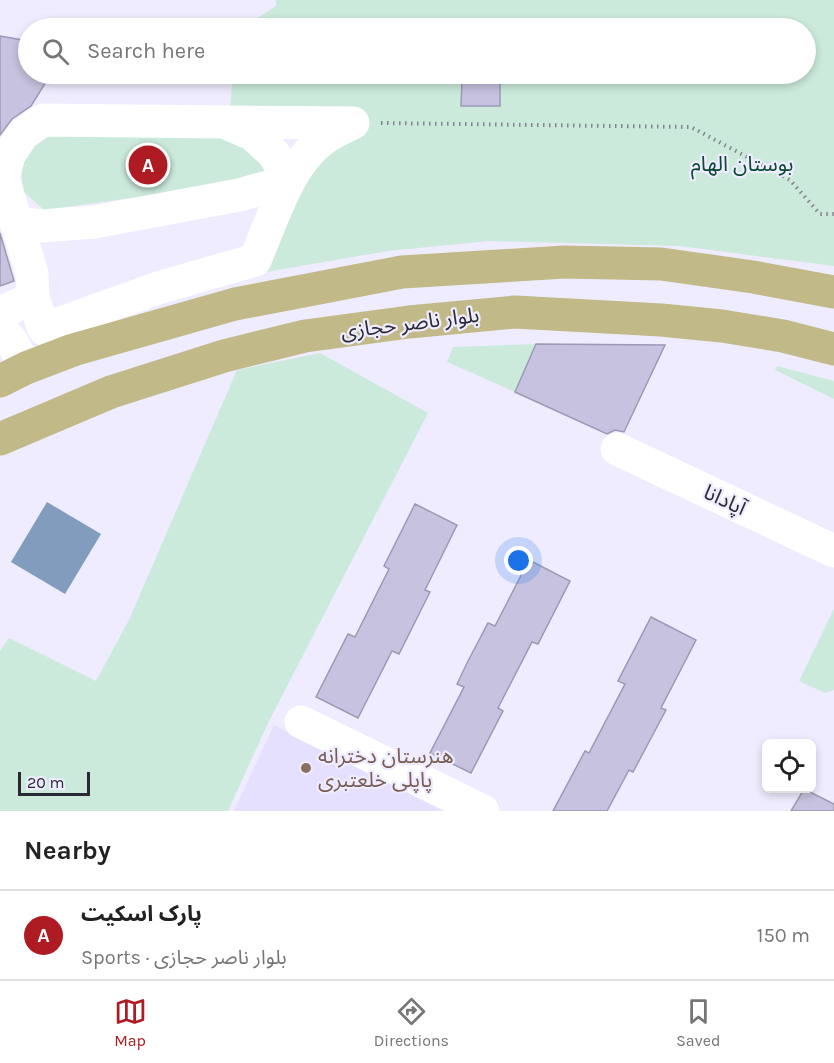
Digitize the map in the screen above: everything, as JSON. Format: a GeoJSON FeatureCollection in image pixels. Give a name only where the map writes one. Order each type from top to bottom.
{"type":"FeatureCollection","features":[{"type":"Feature","properties":{"kind":"main road"},"geometry":{"type":"LineString","coordinates":[[8,347],[73,350],[235,304],[402,272],[565,262],[661,264],[753,277],[834,292]]}},
{"type":"Feature","properties":{"kind":"main road","name":"بلوار ناصر حجازی"},"geometry":{"type":"LineString","coordinates":[[0,439],[111,392],[224,356],[305,336],[409,322],[515,312],[650,319],[723,326],[783,336],[834,349]]}},
{"type":"Feature","properties":{"kind":"street"},"geometry":{"type":"LineString","coordinates":[[44,329],[33,298],[33,273],[3,179],[9,155],[23,134],[43,120],[353,123]]}},
{"type":"Feature","properties":{"kind":"street"},"geometry":{"type":"LineString","coordinates":[[224,122],[252,134],[274,154],[289,181]]}},
{"type":"Feature","properties":{"kind":"street"},"geometry":{"type":"LineString","coordinates":[[8,347],[44,329],[159,288],[255,260],[289,181],[305,156],[327,136],[353,123]]}},
{"type":"Feature","properties":{"kind":"street"},"geometry":{"type":"LineString","coordinates":[[16,223],[42,226],[94,222],[219,199],[289,181]]}},
{"type":"Feature","properties":{"kind":"street"},"geometry":{"type":"LineString","coordinates":[[8,347],[33,298]]}},
{"type":"Feature","properties":{"kind":"street","name":"آپادانا"},"geometry":{"type":"LineString","coordinates":[[616,449],[834,551]]}},
{"type":"Feature","properties":{"kind":"street"},"geometry":{"type":"LineString","coordinates":[[301,722],[483,811]]}},
{"type":"Feature","properties":{"kind":"path"},"geometry":{"type":"LineString","coordinates":[[353,123],[691,127],[790,180],[820,214],[834,216]]}},
{"type":"Feature","properties":{"kind":"shaded area","name":"هنرستان دخترانه پاپلی خلعتبری"},"geometry":{"type":"Polygon","coordinates":[[[274,725],[443,811],[234,811],[274,725]]]}},
{"type":"Feature","properties":{"kind":"green space","name":"بوستان الهام"},"geometry":{"type":"Polygon","coordinates":[[[276,0],[834,0],[834,266],[680,246],[489,241],[388,251],[260,273],[306,169],[327,146],[230,110],[232,84],[816,84],[816,18],[257,18],[276,6],[276,0]]]}},
{"type":"Feature","properties":{"kind":"green space"},"geometry":{"type":"Polygon","coordinates":[[[56,114],[247,125],[269,171],[218,186],[44,210],[24,192],[19,155],[56,114]]]}},
{"type":"Feature","properties":{"kind":"green space"},"geometry":{"type":"Polygon","coordinates":[[[536,344],[515,392],[447,362],[453,347],[536,344]]]}},
{"type":"Feature","properties":{"kind":"green space"},"geometry":{"type":"Polygon","coordinates":[[[320,353],[428,413],[267,725],[228,811],[0,811],[0,651],[9,638],[96,681],[129,620],[237,370],[320,353]]]}},
{"type":"Feature","properties":{"kind":"green space"},"geometry":{"type":"Polygon","coordinates":[[[777,366],[834,381],[834,399],[775,370],[777,366]]]}},
{"type":"Feature","properties":{"kind":"green space"},"geometry":{"type":"Polygon","coordinates":[[[834,609],[834,690],[825,693],[799,681],[834,609]]]}},
{"type":"Feature","properties":{"kind":"water"},"geometry":{"type":"Polygon","coordinates":[[[47,502],[101,534],[65,594],[11,562],[47,502]]]}},
{"type":"Feature","properties":{"kind":"building"},"geometry":{"type":"Polygon","coordinates":[[[0,36],[18,39],[18,84],[45,84],[31,106],[12,119],[0,135],[0,36]]]}},
{"type":"Feature","properties":{"kind":"building"},"geometry":{"type":"Polygon","coordinates":[[[462,84],[500,84],[500,106],[461,106],[462,84]]]}},
{"type":"Feature","properties":{"kind":"building"},"geometry":{"type":"Polygon","coordinates":[[[0,233],[14,281],[0,286],[0,233]]]}},
{"type":"Feature","properties":{"kind":"building"},"geometry":{"type":"Polygon","coordinates":[[[536,344],[665,345],[624,432],[615,430],[607,434],[515,392],[536,344]]]}},
{"type":"Feature","properties":{"kind":"building"},"geometry":{"type":"Polygon","coordinates":[[[415,504],[457,525],[425,590],[430,592],[399,654],[392,651],[358,718],[316,697],[348,634],[355,637],[389,569],[384,566],[415,504]]]}},
{"type":"Feature","properties":{"kind":"building"},"geometry":{"type":"Polygon","coordinates":[[[529,560],[570,581],[538,644],[532,642],[498,708],[503,711],[471,773],[430,753],[464,687],[457,684],[468,661],[488,623],[495,626],[529,560]]]}},
{"type":"Feature","properties":{"kind":"building"},"geometry":{"type":"Polygon","coordinates":[[[651,617],[696,640],[661,708],[666,710],[633,772],[629,770],[607,811],[553,811],[585,751],[589,753],[625,684],[618,681],[651,617]]]}},
{"type":"Feature","properties":{"kind":"building"},"geometry":{"type":"Polygon","coordinates":[[[802,793],[812,793],[834,804],[834,811],[791,811],[802,793]]]}},
{"type":"Feature","properties":{"kind":"place","name":"پارک اسکیت"},"geometry":{"type":"Point","coordinates":[148,165]}},
{"type":"Feature","properties":{"kind":"place","name":"هنرستان دخترانه پاپلی خلعتبری"},"geometry":{"type":"Point","coordinates":[306,768]}}]}
